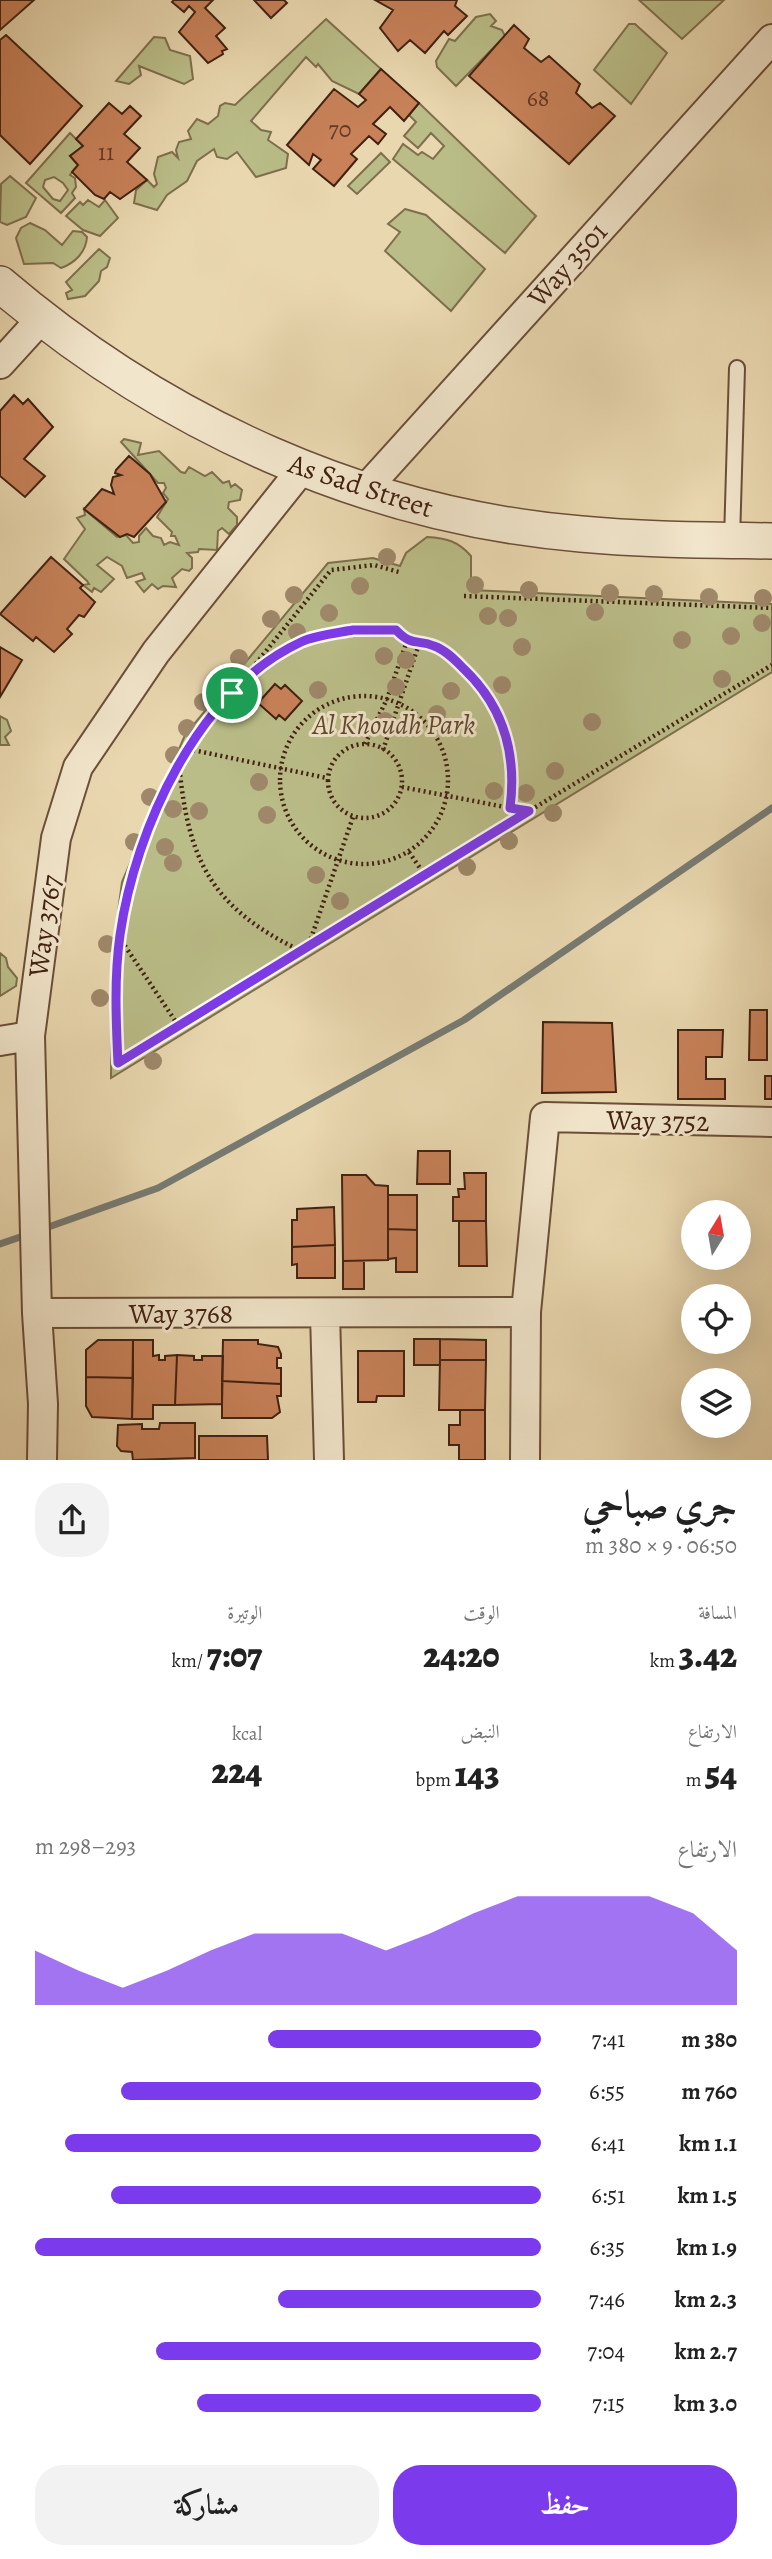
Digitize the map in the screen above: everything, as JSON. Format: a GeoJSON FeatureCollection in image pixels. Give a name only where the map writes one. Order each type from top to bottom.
{"type":"FeatureCollection","features":[{"type":"Feature","properties":{"kind":"street","name":"Way 3501"},"geometry":{"type":"LineString","coordinates":[[363,492],[772,39]]}},
{"type":"Feature","properties":{"kind":"street","name":"As Sad Street"},"geometry":{"type":"LineString","coordinates":[[0,285],[41,319],[123,378],[181,412],[302,469],[363,492],[491,522],[579,534],[772,541]]}},
{"type":"Feature","properties":{"kind":"street"},"geometry":{"type":"LineString","coordinates":[[0,364],[41,319]]}},
{"type":"Feature","properties":{"kind":"street","name":"Way 3767"},"geometry":{"type":"LineString","coordinates":[[42,1460],[43,1404],[37,1313],[30,1036],[56,838],[78,767],[156,652],[302,469]]}},
{"type":"Feature","properties":{"kind":"street"},"geometry":{"type":"LineString","coordinates":[[0,1041],[30,1036]]}},
{"type":"Feature","properties":{"kind":"street","name":"Way 3752"},"geometry":{"type":"LineString","coordinates":[[526,1312],[545,1117],[772,1122]]}},
{"type":"Feature","properties":{"kind":"street"},"geometry":{"type":"LineString","coordinates":[[525,1460],[526,1312]]}},
{"type":"Feature","properties":{"kind":"street","name":"Way 3768"},"geometry":{"type":"LineString","coordinates":[[37,1313],[526,1312]]}},
{"type":"Feature","properties":{"kind":"street"},"geometry":{"type":"LineString","coordinates":[[325,1313],[329,1460]]}},
{"type":"Feature","properties":{"kind":"lane"},"geometry":{"type":"LineString","coordinates":[[732,540],[737,368]]}},
{"type":"Feature","properties":{"kind":"path"},"geometry":{"type":"LineString","coordinates":[[399,572],[374,565],[331,569],[179,761],[129,885],[120,937],[116,1014],[118,1063],[772,665]]}},
{"type":"Feature","properties":{"kind":"path"},"geometry":{"type":"LineString","coordinates":[[464,596],[772,608]]}},
{"type":"Feature","properties":{"kind":"path"},"geometry":{"type":"LineString","coordinates":[[232,693],[265,664],[303,641],[365,630],[396,630],[407,641],[433,645],[452,657],[480,684],[498,712],[511,749],[513,788],[510,808]]}},
{"type":"Feature","properties":{"kind":"path"},"geometry":{"type":"LineString","coordinates":[[365,744],[387,699],[407,641]]}},
{"type":"Feature","properties":{"kind":"path"},"geometry":{"type":"LineString","coordinates":[[383,750],[419,644]]}},
{"type":"Feature","properties":{"kind":"path"},"geometry":{"type":"LineString","coordinates":[[359,696],[387,699],[412,710],[432,730],[445,754],[449,781],[444,809],[430,833],[409,852],[383,863],[355,864],[328,856],[305,840],[288,817],[280,791],[279,770],[291,737],[312,713],[333,701],[359,696]]}},
{"type":"Feature","properties":{"kind":"path"},"geometry":{"type":"LineString","coordinates":[[365,744],[383,750],[397,763],[402,787],[391,808],[370,819],[353,817],[333,802],[328,778],[333,761],[341,752],[365,744]]}},
{"type":"Feature","properties":{"kind":"path"},"geometry":{"type":"LineString","coordinates":[[188,750],[328,778]]}},
{"type":"Feature","properties":{"kind":"path"},"geometry":{"type":"LineString","coordinates":[[179,761],[190,834],[206,872],[228,902],[261,932],[300,951]]}},
{"type":"Feature","properties":{"kind":"path"},"geometry":{"type":"LineString","coordinates":[[402,787],[529,811]]}},
{"type":"Feature","properties":{"kind":"path"},"geometry":{"type":"LineString","coordinates":[[309,945],[353,817]]}},
{"type":"Feature","properties":{"kind":"path"},"geometry":{"type":"LineString","coordinates":[[409,852],[424,875]]}},
{"type":"Feature","properties":{"kind":"path"},"geometry":{"type":"LineString","coordinates":[[120,937],[178,1026]]}},
{"type":"Feature","properties":{"kind":"green space"},"geometry":{"type":"Polygon","coordinates":[[[639,0],[724,0],[682,39],[639,0]]]}},
{"type":"Feature","properties":{"kind":"green space"},"geometry":{"type":"Polygon","coordinates":[[[490,14],[496,21],[491,26],[502,30],[505,36],[456,86],[437,67],[436,61],[449,39],[455,41],[476,17],[490,14]]]}},
{"type":"Feature","properties":{"kind":"green space"},"geometry":{"type":"Polygon","coordinates":[[[326,19],[381,69],[359,94],[332,81],[318,64],[316,67],[306,57],[251,121],[261,130],[271,132],[268,140],[288,154],[286,168],[256,177],[237,152],[227,159],[217,157],[214,149],[197,161],[187,181],[167,195],[157,210],[134,203],[136,190],[147,180],[154,187],[157,184],[154,174],[158,157],[172,152],[178,158],[176,150],[179,142],[191,139],[188,131],[197,119],[208,124],[218,116],[220,106],[225,103],[235,105],[326,19]]]}},
{"type":"Feature","properties":{"kind":"green space"},"geometry":{"type":"Polygon","coordinates":[[[629,24],[635,24],[667,53],[631,104],[594,70],[629,24]]]}},
{"type":"Feature","properties":{"kind":"green space"},"geometry":{"type":"Polygon","coordinates":[[[154,37],[165,38],[170,50],[190,56],[193,79],[184,84],[139,66],[141,75],[129,84],[116,81],[154,37]]]}},
{"type":"Feature","properties":{"kind":"green space"},"geometry":{"type":"Polygon","coordinates":[[[419,103],[536,216],[505,253],[393,159],[403,144],[418,155],[422,152],[433,159],[444,146],[431,133],[418,148],[404,136],[416,122],[409,115],[419,103]]]}},
{"type":"Feature","properties":{"kind":"green space"},"geometry":{"type":"Polygon","coordinates":[[[70,133],[83,146],[70,156],[78,165],[70,175],[75,178],[76,187],[72,193],[75,198],[61,213],[26,183],[70,133]],[[54,177],[45,180],[43,187],[53,199],[60,201],[68,190],[54,177]]]}},
{"type":"Feature","properties":{"kind":"green space"},"geometry":{"type":"Polygon","coordinates":[[[381,153],[390,162],[357,194],[348,186],[381,153]]]}},
{"type":"Feature","properties":{"kind":"green space"},"geometry":{"type":"Polygon","coordinates":[[[10,176],[36,198],[26,217],[7,225],[0,222],[1,184],[10,176]]]}},
{"type":"Feature","properties":{"kind":"green space"},"geometry":{"type":"Polygon","coordinates":[[[88,200],[99,207],[105,200],[118,218],[100,236],[83,230],[66,216],[80,202],[83,205],[88,200]]]}},
{"type":"Feature","properties":{"kind":"green space"},"geometry":{"type":"Polygon","coordinates":[[[405,209],[426,215],[485,269],[451,311],[385,251],[400,232],[388,224],[405,209]]]}},
{"type":"Feature","properties":{"kind":"green space"},"geometry":{"type":"Polygon","coordinates":[[[30,223],[45,230],[62,245],[73,231],[82,232],[87,237],[82,252],[75,260],[61,268],[53,263],[24,264],[16,238],[21,228],[30,223]]]}},
{"type":"Feature","properties":{"kind":"green space"},"geometry":{"type":"Polygon","coordinates":[[[99,249],[110,258],[107,267],[101,271],[99,281],[85,296],[68,299],[66,293],[72,290],[66,282],[99,249]]]}},
{"type":"Feature","properties":{"kind":"green space"},"geometry":{"type":"Polygon","coordinates":[[[124,439],[141,443],[138,455],[159,451],[181,472],[185,473],[189,467],[205,476],[212,472],[223,483],[229,481],[231,487],[235,484],[242,490],[240,500],[229,502],[228,508],[237,517],[237,525],[229,534],[222,528],[218,531],[217,550],[199,549],[198,552],[187,553],[192,558],[192,568],[189,571],[182,569],[172,578],[176,587],[163,586],[158,589],[152,584],[144,592],[136,582],[145,579],[142,573],[127,578],[122,566],[107,557],[97,565],[114,579],[101,592],[94,588],[92,592],[83,585],[89,584],[87,581],[64,559],[85,529],[77,518],[85,515],[84,509],[117,537],[126,535],[133,543],[139,542],[139,536],[146,528],[153,536],[161,538],[164,545],[170,542],[179,545],[175,536],[171,536],[172,532],[157,517],[168,499],[163,493],[166,488],[164,483],[158,483],[121,442],[124,439]]]}},
{"type":"Feature","properties":{"kind":"green space","name":"Al Khoudh Park"},"geometry":{"type":"Polygon","coordinates":[[[427,537],[451,541],[471,556],[471,590],[772,604],[772,672],[111,1078],[112,957],[122,882],[185,735],[328,563],[373,558],[400,566],[406,553],[427,537]]]}},
{"type":"Feature","properties":{"kind":"green space"},"geometry":{"type":"Polygon","coordinates":[[[0,716],[7,720],[11,731],[5,737],[9,745],[0,745],[0,716]]]}},
{"type":"Feature","properties":{"kind":"green space"},"geometry":{"type":"Polygon","coordinates":[[[0,953],[6,958],[8,967],[17,978],[16,986],[0,996],[0,953]]]}},
{"type":"Feature","properties":{"kind":"building"},"geometry":{"type":"Polygon","coordinates":[[[0,0],[34,0],[0,30],[0,0]]]}},
{"type":"Feature","properties":{"kind":"building"},"geometry":{"type":"Polygon","coordinates":[[[213,0],[205,8],[225,28],[216,36],[227,49],[222,51],[223,54],[208,63],[179,32],[195,12],[189,6],[184,12],[172,2],[213,0]]]}},
{"type":"Feature","properties":{"kind":"building"},"geometry":{"type":"Polygon","coordinates":[[[254,0],[284,0],[287,3],[271,18],[254,0]]]}},
{"type":"Feature","properties":{"kind":"building"},"geometry":{"type":"Polygon","coordinates":[[[375,0],[457,0],[455,6],[467,16],[448,35],[444,31],[425,53],[410,40],[398,51],[380,28],[393,10],[375,0]]]}},
{"type":"Feature","properties":{"kind":"building"},"geometry":{"type":"Polygon","coordinates":[[[514,25],[529,39],[524,48],[541,62],[549,56],[580,84],[576,93],[592,108],[600,103],[615,116],[569,164],[469,76],[514,25]]]}},
{"type":"Feature","properties":{"kind":"building"},"geometry":{"type":"Polygon","coordinates":[[[6,35],[82,106],[30,164],[0,135],[0,40],[6,35]]]}},
{"type":"Feature","properties":{"kind":"building"},"geometry":{"type":"Polygon","coordinates":[[[381,69],[419,103],[404,121],[390,107],[373,124],[386,134],[378,144],[369,136],[351,154],[357,159],[334,186],[313,169],[321,160],[313,154],[309,165],[287,145],[334,89],[358,107],[366,100],[359,94],[381,69]]]}},
{"type":"Feature","properties":{"kind":"building"},"geometry":{"type":"Polygon","coordinates":[[[109,103],[122,114],[130,106],[141,116],[124,134],[140,148],[127,162],[147,180],[120,199],[110,192],[104,199],[95,195],[72,172],[78,165],[70,156],[83,146],[76,139],[109,103]]]}},
{"type":"Feature","properties":{"kind":"building"},"geometry":{"type":"Polygon","coordinates":[[[14,395],[23,404],[28,399],[53,427],[24,459],[45,476],[25,497],[0,476],[0,411],[14,395]]]}},
{"type":"Feature","properties":{"kind":"building"},"geometry":{"type":"Polygon","coordinates":[[[129,456],[150,474],[166,502],[134,537],[127,534],[120,537],[84,509],[102,489],[114,494],[111,485],[113,477],[121,475],[115,473],[116,470],[129,456]]]}},
{"type":"Feature","properties":{"kind":"building"},"geometry":{"type":"Polygon","coordinates":[[[51,557],[83,585],[80,588],[95,602],[84,617],[79,615],[67,629],[72,634],[54,652],[36,637],[33,641],[0,614],[51,557]]]}},
{"type":"Feature","properties":{"kind":"building"},"geometry":{"type":"Polygon","coordinates":[[[0,647],[22,660],[0,697],[0,647]]]}},
{"type":"Feature","properties":{"kind":"building"},"geometry":{"type":"Polygon","coordinates":[[[275,684],[281,689],[285,685],[302,701],[285,720],[279,715],[276,719],[258,703],[275,684]]]}},
{"type":"Feature","properties":{"kind":"building"},"geometry":{"type":"Polygon","coordinates":[[[750,1010],[767,1010],[767,1060],[749,1060],[750,1010]]]}},
{"type":"Feature","properties":{"kind":"building"},"geometry":{"type":"Polygon","coordinates":[[[543,1022],[612,1023],[616,1092],[542,1093],[543,1022]]]}},
{"type":"Feature","properties":{"kind":"building"},"geometry":{"type":"Polygon","coordinates":[[[678,1030],[723,1030],[722,1057],[706,1057],[706,1079],[725,1079],[725,1099],[678,1099],[678,1030]]]}},
{"type":"Feature","properties":{"kind":"building"},"geometry":{"type":"Polygon","coordinates":[[[765,1076],[772,1076],[772,1099],[765,1099],[765,1076]]]}},
{"type":"Feature","properties":{"kind":"building"},"geometry":{"type":"Polygon","coordinates":[[[418,1151],[450,1151],[450,1184],[417,1184],[418,1151]]]}},
{"type":"Feature","properties":{"kind":"building"},"geometry":{"type":"Polygon","coordinates":[[[464,1173],[486,1173],[486,1221],[453,1221],[453,1197],[459,1197],[458,1189],[465,1189],[464,1173]]]}},
{"type":"Feature","properties":{"kind":"building"},"geometry":{"type":"Polygon","coordinates":[[[342,1175],[366,1175],[375,1185],[388,1186],[388,1260],[343,1261],[342,1175]]]}},
{"type":"Feature","properties":{"kind":"building"},"geometry":{"type":"Polygon","coordinates":[[[388,1195],[417,1195],[417,1230],[388,1229],[388,1195]]]}},
{"type":"Feature","properties":{"kind":"building"},"geometry":{"type":"Polygon","coordinates":[[[334,1207],[335,1245],[292,1247],[292,1220],[297,1220],[297,1209],[334,1207]]]}},
{"type":"Feature","properties":{"kind":"building"},"geometry":{"type":"Polygon","coordinates":[[[459,1221],[486,1221],[487,1266],[459,1266],[459,1221]]]}},
{"type":"Feature","properties":{"kind":"building"},"geometry":{"type":"Polygon","coordinates":[[[388,1229],[417,1230],[417,1272],[396,1272],[396,1258],[388,1259],[388,1229]]]}},
{"type":"Feature","properties":{"kind":"building"},"geometry":{"type":"Polygon","coordinates":[[[335,1245],[335,1278],[297,1278],[297,1264],[292,1265],[292,1247],[335,1245]]]}},
{"type":"Feature","properties":{"kind":"building"},"geometry":{"type":"Polygon","coordinates":[[[343,1261],[364,1261],[364,1289],[343,1289],[343,1261]]]}},
{"type":"Feature","properties":{"kind":"building"},"geometry":{"type":"Polygon","coordinates":[[[414,1339],[440,1339],[440,1365],[414,1365],[414,1339]]]}},
{"type":"Feature","properties":{"kind":"building"},"geometry":{"type":"Polygon","coordinates":[[[440,1339],[486,1340],[486,1360],[440,1360],[440,1339]]]}},
{"type":"Feature","properties":{"kind":"building"},"geometry":{"type":"Polygon","coordinates":[[[98,1340],[133,1340],[133,1378],[86,1377],[86,1350],[98,1340]]]}},
{"type":"Feature","properties":{"kind":"building"},"geometry":{"type":"Polygon","coordinates":[[[133,1340],[153,1340],[153,1356],[159,1355],[159,1360],[165,1360],[165,1356],[177,1355],[175,1405],[153,1405],[153,1419],[132,1419],[133,1340]]]}},
{"type":"Feature","properties":{"kind":"building"},"geometry":{"type":"Polygon","coordinates":[[[223,1340],[258,1340],[258,1344],[278,1347],[281,1358],[277,1358],[277,1368],[281,1368],[281,1384],[222,1381],[223,1340]]]}},
{"type":"Feature","properties":{"kind":"building"},"geometry":{"type":"Polygon","coordinates":[[[358,1351],[404,1351],[404,1396],[377,1396],[376,1402],[358,1402],[358,1351]]]}},
{"type":"Feature","properties":{"kind":"building"},"geometry":{"type":"Polygon","coordinates":[[[177,1355],[194,1356],[194,1360],[202,1360],[202,1356],[223,1356],[222,1404],[175,1405],[177,1355]]]}},
{"type":"Feature","properties":{"kind":"building"},"geometry":{"type":"Polygon","coordinates":[[[440,1360],[486,1360],[485,1410],[439,1410],[440,1360]]]}},
{"type":"Feature","properties":{"kind":"building"},"geometry":{"type":"Polygon","coordinates":[[[86,1377],[133,1378],[132,1419],[92,1417],[86,1406],[86,1377]]]}},
{"type":"Feature","properties":{"kind":"building"},"geometry":{"type":"Polygon","coordinates":[[[222,1381],[281,1384],[281,1396],[277,1396],[280,1412],[272,1418],[222,1418],[222,1381]]]}},
{"type":"Feature","properties":{"kind":"building"},"geometry":{"type":"Polygon","coordinates":[[[460,1410],[485,1410],[485,1460],[459,1460],[459,1445],[449,1445],[449,1425],[460,1425],[460,1410]]]}},
{"type":"Feature","properties":{"kind":"building"},"geometry":{"type":"Polygon","coordinates":[[[160,1423],[195,1423],[195,1458],[133,1460],[132,1452],[121,1451],[117,1446],[118,1425],[142,1424],[142,1429],[159,1429],[160,1423]]]}},
{"type":"Feature","properties":{"kind":"building"},"geometry":{"type":"Polygon","coordinates":[[[199,1436],[267,1436],[268,1460],[199,1460],[199,1436]]]}},
{"type":"Feature","properties":{"kind":"waterway"},"geometry":{"type":"LineString","coordinates":[[40,1230],[158,1188],[464,1020],[772,808]]}},
{"type":"Feature","properties":{"kind":"waterway"},"geometry":{"type":"LineString","coordinates":[[0,1244],[29,1234]]}},
{"type":"Feature","properties":{"kind":"route"},"geometry":{"type":"LineString","coordinates":[[353,630],[396,630],[405,640],[433,645],[452,657],[480,684],[498,712],[511,749],[513,788],[510,808],[529,811],[118,1063],[116,980],[129,885],[179,761],[232,693],[265,664],[303,641],[353,630]]}}]}
